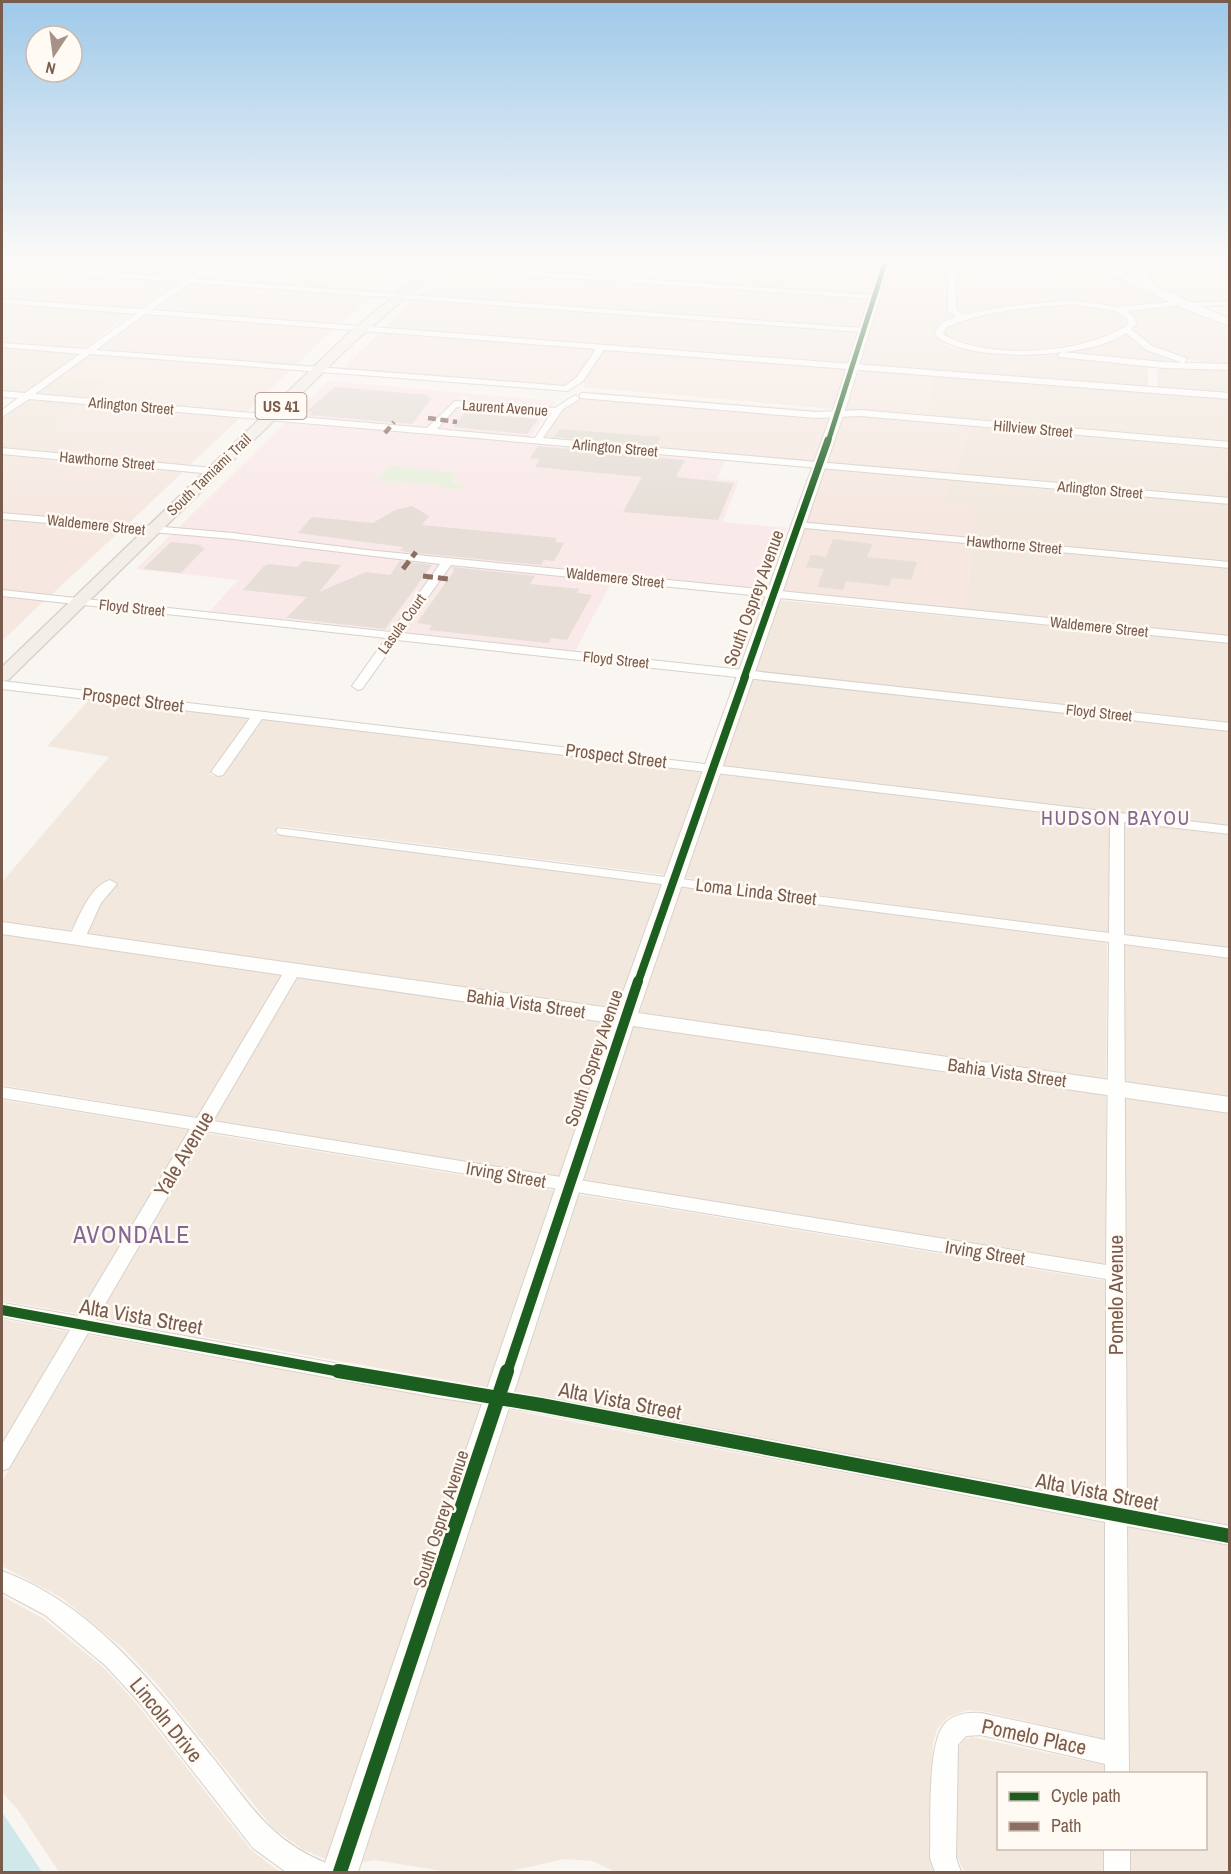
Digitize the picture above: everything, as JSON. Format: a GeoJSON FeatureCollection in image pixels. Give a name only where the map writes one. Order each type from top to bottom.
{"type":"FeatureCollection","features":[{"type":"Feature","properties":{"kind":"main road","name":"South Tamiami Trail"},"geometry":{"type":"LineString","coordinates":[[2,676],[345,344]]}},
{"type":"Feature","properties":{"kind":"street"},"geometry":{"type":"LineString","coordinates":[[2,414],[98,344]]}},
{"type":"Feature","properties":{"kind":"street"},"geometry":{"type":"LineString","coordinates":[[558,344],[854,367],[1153,377],[1215,367],[1230,367]]}},
{"type":"Feature","properties":{"kind":"street","name":"South Osprey Avenue"},"geometry":{"type":"LineString","coordinates":[[340,1872],[625,1018],[744,674],[854,367],[859,344]]}},
{"type":"Feature","properties":{"kind":"street"},"geometry":{"type":"LineString","coordinates":[[950,344],[988,352],[1038,352],[1083,344]]}},
{"type":"Feature","properties":{"kind":"street"},"geometry":{"type":"LineString","coordinates":[[1143,344],[1160,353],[1215,367]]}},
{"type":"Feature","properties":{"kind":"street"},"geometry":{"type":"LineString","coordinates":[[2,345],[318,371],[335,376],[562,392],[559,409]]}},
{"type":"Feature","properties":{"kind":"street"},"geometry":{"type":"LineString","coordinates":[[537,441],[559,409],[580,390],[601,348]]}},
{"type":"Feature","properties":{"kind":"street"},"geometry":{"type":"LineString","coordinates":[[1038,352],[1230,396]]}},
{"type":"Feature","properties":{"kind":"street","name":"Hillview Street"},"geometry":{"type":"LineString","coordinates":[[562,392],[580,390],[816,415],[837,412],[1230,445]]}},
{"type":"Feature","properties":{"kind":"street","name":"Arlington Street"},"geometry":{"type":"LineString","coordinates":[[2,394],[1230,501]]}},
{"type":"Feature","properties":{"kind":"street","name":"Laurent Avenue"},"geometry":{"type":"LineString","coordinates":[[429,432],[452,405],[559,409]]}},
{"type":"Feature","properties":{"kind":"street","name":"Hawthorne Street"},"geometry":{"type":"LineString","coordinates":[[2,451],[213,471]]}},
{"type":"Feature","properties":{"kind":"street","name":"Waldemere Street"},"geometry":{"type":"LineString","coordinates":[[2,516],[151,531],[222,535],[447,562],[1230,640]]}},
{"type":"Feature","properties":{"kind":"street","name":"Hawthorne Street"},"geometry":{"type":"LineString","coordinates":[[798,525],[1230,565]]}},
{"type":"Feature","properties":{"kind":"street","name":"Lasula Court"},"geometry":{"type":"LineString","coordinates":[[358,686],[447,562]]}},
{"type":"Feature","properties":{"kind":"street","name":"Floyd Street"},"geometry":{"type":"LineString","coordinates":[[2,593],[1230,727]]}},
{"type":"Feature","properties":{"kind":"street","name":"Prospect Street"},"geometry":{"type":"LineString","coordinates":[[2,685],[1230,830]]}},
{"type":"Feature","properties":{"kind":"street"},"geometry":{"type":"LineString","coordinates":[[218,772],[259,715]]}},
{"type":"Feature","properties":{"kind":"street","name":"Pomelo Avenue"},"geometry":{"type":"LineString","coordinates":[[1117,817],[1115,1089],[1117,1764]]}},
{"type":"Feature","properties":{"kind":"street","name":"Loma Linda Street"},"geometry":{"type":"LineString","coordinates":[[283,831],[1230,953]]}},
{"type":"Feature","properties":{"kind":"street"},"geometry":{"type":"LineString","coordinates":[[77,938],[94,901],[111,884]]}},
{"type":"Feature","properties":{"kind":"street","name":"Bahia Vista Street"},"geometry":{"type":"LineString","coordinates":[[2,928],[1230,1105]]}},
{"type":"Feature","properties":{"kind":"street","name":"Yale Avenue"},"geometry":{"type":"LineString","coordinates":[[2,1462],[293,970]]}},
{"type":"Feature","properties":{"kind":"street","name":"Irving Street"},"geometry":{"type":"LineString","coordinates":[[2,1092],[1116,1274]]}},
{"type":"Feature","properties":{"kind":"street","name":"Alta Vista Street"},"geometry":{"type":"LineString","coordinates":[[2,1310],[498,1398],[1230,1536]]}},
{"type":"Feature","properties":{"kind":"street","name":"Lincoln Drive"},"geometry":{"type":"LineString","coordinates":[[2,1581],[53,1608],[114,1658],[147,1694],[262,1839],[294,1863],[317,1872]]}},
{"type":"Feature","properties":{"kind":"street","name":"Pomelo Place"},"geometry":{"type":"LineString","coordinates":[[948,1872],[943,1858],[946,1745],[949,1735],[957,1727],[969,1723],[981,1724],[1117,1764]]}},
{"type":"Feature","properties":{"kind":"street"},"geometry":{"type":"LineString","coordinates":[[1117,1850],[1117,1872]]}},
{"type":"Feature","properties":{"kind":"shaded area"},"geometry":{"type":"Polygon","coordinates":[[[19,344],[89,344],[82,350],[19,344]]]}},
{"type":"Feature","properties":{"kind":"shaded area"},"geometry":{"type":"Polygon","coordinates":[[[103,344],[318,344],[294,367],[94,351],[103,344]]]}},
{"type":"Feature","properties":{"kind":"shaded area"},"geometry":{"type":"Polygon","coordinates":[[[367,344],[538,344],[596,349],[576,378],[563,386],[342,369],[367,344]]]}},
{"type":"Feature","properties":{"kind":"shaded area"},"geometry":{"type":"Polygon","coordinates":[[[583,344],[854,344],[849,365],[583,344]]]}},
{"type":"Feature","properties":{"kind":"shaded area"},"geometry":{"type":"Polygon","coordinates":[[[865,344],[945,344],[988,354],[1039,353],[1148,365],[1148,388],[858,366],[865,344]]]}},
{"type":"Feature","properties":{"kind":"shaded area"},"geometry":{"type":"Polygon","coordinates":[[[958,344],[1067,344],[1035,350],[989,351],[958,344]]]}},
{"type":"Feature","properties":{"kind":"shaded area"},"geometry":{"type":"Polygon","coordinates":[[[1083,344],[1142,344],[1151,351],[1197,365],[1051,352],[1083,344]]]}},
{"type":"Feature","properties":{"kind":"shaded area"},"geometry":{"type":"Polygon","coordinates":[[[1149,344],[1229,344],[1229,366],[1187,359],[1153,348],[1149,344]]]}},
{"type":"Feature","properties":{"kind":"shaded area"},"geometry":{"type":"Polygon","coordinates":[[[2,347],[78,353],[24,394],[2,392],[2,347]]]}},
{"type":"Feature","properties":{"kind":"shaded area"},"geometry":{"type":"Polygon","coordinates":[[[604,349],[848,368],[834,409],[583,387],[585,379],[604,349]]]}},
{"type":"Feature","properties":{"kind":"shaded area"},"geometry":{"type":"Polygon","coordinates":[[[90,354],[291,370],[245,413],[88,400],[108,381],[60,375],[90,354]]]}},
{"type":"Feature","properties":{"kind":"shaded area"},"geometry":{"type":"Polygon","coordinates":[[[1157,366],[1229,369],[1229,394],[1158,389],[1157,366]]]}},
{"type":"Feature","properties":{"kind":"shaded area"},"geometry":{"type":"Polygon","coordinates":[[[857,369],[935,375],[926,417],[843,411],[857,369]]]}},
{"type":"Feature","properties":{"kind":"shaded area"},"geometry":{"type":"Polygon","coordinates":[[[60,375],[109,381],[88,400],[32,395],[60,375]]]}},
{"type":"Feature","properties":{"kind":"shaded area"},"geometry":{"type":"Polygon","coordinates":[[[935,375],[1229,398],[1229,443],[926,417],[935,375]]]}},
{"type":"Feature","properties":{"kind":"shaded area"},"geometry":{"type":"Polygon","coordinates":[[[328,381],[556,401],[527,442],[725,461],[717,479],[739,481],[722,522],[786,528],[764,589],[615,575],[575,651],[210,611],[238,580],[136,569],[328,381]]]}},
{"type":"Feature","properties":{"kind":"shaded area"},"geometry":{"type":"Polygon","coordinates":[[[590,392],[817,410],[824,412],[589,394],[590,392]]]}},
{"type":"Feature","properties":{"kind":"shaded area"},"geometry":{"type":"Polygon","coordinates":[[[27,398],[84,403],[52,432],[83,436],[63,454],[2,449],[2,417],[27,398]]]}},
{"type":"Feature","properties":{"kind":"shaded area"},"geometry":{"type":"Polygon","coordinates":[[[584,398],[832,415],[815,462],[543,439],[564,409],[584,398]]]}},
{"type":"Feature","properties":{"kind":"shaded area"},"geometry":{"type":"Polygon","coordinates":[[[84,403],[241,417],[189,466],[63,454],[82,436],[51,432],[84,403]]]}},
{"type":"Feature","properties":{"kind":"shaded area"},"geometry":{"type":"Polygon","coordinates":[[[842,414],[971,426],[954,475],[824,464],[842,414]]]}},
{"type":"Feature","properties":{"kind":"shaded area"},"geometry":{"type":"Polygon","coordinates":[[[971,426],[1229,447],[1229,499],[954,475],[971,426]]]}},
{"type":"Feature","properties":{"kind":"shaded area"},"geometry":{"type":"Polygon","coordinates":[[[2,453],[185,470],[126,526],[2,513],[2,453]]]}},
{"type":"Feature","properties":{"kind":"shaded area"},"geometry":{"type":"Polygon","coordinates":[[[823,468],[952,479],[944,504],[975,507],[972,539],[805,523],[823,468]]]}},
{"type":"Feature","properties":{"kind":"shaded area"},"geometry":{"type":"Polygon","coordinates":[[[952,479],[1229,504],[1229,562],[972,539],[943,504],[952,479]]]}},
{"type":"Feature","properties":{"kind":"shaded area"},"geometry":{"type":"Polygon","coordinates":[[[2,519],[120,531],[50,596],[2,590],[2,519]]]}},
{"type":"Feature","properties":{"kind":"shaded area"},"geometry":{"type":"Polygon","coordinates":[[[803,528],[972,544],[966,611],[780,592],[803,528]]]}},
{"type":"Feature","properties":{"kind":"shaded area"},"geometry":{"type":"Polygon","coordinates":[[[972,544],[1229,568],[1229,637],[966,611],[972,544]]]}},
{"type":"Feature","properties":{"kind":"shaded area"},"geometry":{"type":"Polygon","coordinates":[[[2,597],[44,601],[2,641],[2,597]]]}},
{"type":"Feature","properties":{"kind":"shaded area"},"geometry":{"type":"Polygon","coordinates":[[[777,600],[1229,643],[1229,723],[751,672],[777,600]]]}},
{"type":"Feature","properties":{"kind":"shaded area"},"geometry":{"type":"Polygon","coordinates":[[[749,678],[1229,731],[1229,826],[719,765],[749,678]]]}},
{"type":"Feature","properties":{"kind":"shaded area"},"geometry":{"type":"Polygon","coordinates":[[[90,699],[250,718],[209,775],[222,776],[263,719],[703,771],[667,875],[279,826],[273,834],[663,885],[619,1011],[2,922],[2,882],[109,757],[47,746],[90,699]]]}},
{"type":"Feature","properties":{"kind":"shaded area"},"geometry":{"type":"Polygon","coordinates":[[[717,773],[1110,821],[1108,933],[681,877],[717,773]]]}},
{"type":"Feature","properties":{"kind":"shaded area"},"geometry":{"type":"Polygon","coordinates":[[[1125,822],[1229,835],[1229,948],[1124,935],[1125,822]]]}},
{"type":"Feature","properties":{"kind":"shaded area"},"geometry":{"type":"Polygon","coordinates":[[[678,886],[1107,943],[1106,1081],[635,1013],[678,886]]]}},
{"type":"Feature","properties":{"kind":"shaded area"},"geometry":{"type":"Polygon","coordinates":[[[2,934],[283,974],[197,1117],[2,1085],[2,934]]]}},
{"type":"Feature","properties":{"kind":"shaded area"},"geometry":{"type":"Polygon","coordinates":[[[1123,945],[1229,959],[1229,1099],[1124,1084],[1123,945]]]}},
{"type":"Feature","properties":{"kind":"shaded area"},"geometry":{"type":"Polygon","coordinates":[[[298,976],[615,1023],[562,1177],[213,1120],[298,976]]]}},
{"type":"Feature","properties":{"kind":"shaded area"},"geometry":{"type":"Polygon","coordinates":[[[631,1025],[1106,1094],[1106,1265],[580,1180],[631,1025]]]}},
{"type":"Feature","properties":{"kind":"shaded area"},"geometry":{"type":"Polygon","coordinates":[[[1124,1096],[1229,1112],[1229,1525],[1128,1506],[1124,1096]]]}},
{"type":"Feature","properties":{"kind":"shaded area"},"geometry":{"type":"Polygon","coordinates":[[[2,1100],[189,1130],[80,1314],[2,1301],[2,1100]]]}},
{"type":"Feature","properties":{"kind":"shaded area"},"geometry":{"type":"Polygon","coordinates":[[[205,1133],[558,1191],[491,1388],[98,1318],[205,1133]]]}},
{"type":"Feature","properties":{"kind":"shaded area"},"geometry":{"type":"Polygon","coordinates":[[[576,1194],[1106,1281],[1105,1502],[511,1391],[576,1194]]]}},
{"type":"Feature","properties":{"kind":"shaded area"},"geometry":{"type":"Polygon","coordinates":[[[2,1319],[69,1332],[2,1444],[2,1319]]]}},
{"type":"Feature","properties":{"kind":"shaded area"},"geometry":{"type":"Polygon","coordinates":[[[88,1335],[485,1406],[330,1861],[302,1849],[272,1827],[157,1684],[124,1649],[62,1598],[2,1566],[2,1481],[88,1335]]]}},
{"type":"Feature","properties":{"kind":"shaded area"},"geometry":{"type":"Polygon","coordinates":[[[505,1409],[1105,1523],[1105,1739],[982,1711],[968,1710],[948,1717],[937,1729],[933,1743],[929,1855],[935,1872],[615,1872],[593,1861],[564,1859],[507,1872],[448,1872],[375,1860],[357,1863],[505,1409]]]}},
{"type":"Feature","properties":{"kind":"shaded area"},"geometry":{"type":"Polygon","coordinates":[[[1128,1527],[1229,1546],[1229,1872],[1131,1872],[1131,1850],[1207,1850],[1207,1772],[1130,1772],[1128,1527]]]}},
{"type":"Feature","properties":{"kind":"shaded area"},"geometry":{"type":"Polygon","coordinates":[[[2,1596],[44,1619],[104,1668],[136,1703],[251,1850],[280,1872],[59,1872],[18,1810],[2,1792],[2,1596]]]}},
{"type":"Feature","properties":{"kind":"shaded area"},"geometry":{"type":"Polygon","coordinates":[[[972,1737],[1104,1765],[1104,1772],[997,1772],[997,1850],[1103,1850],[1103,1872],[965,1872],[956,1856],[958,1749],[965,1739],[972,1737]]]}},
{"type":"Feature","properties":{"kind":"green space"},"geometry":{"type":"Polygon","coordinates":[[[388,465],[448,472],[455,470],[451,476],[456,476],[450,484],[464,485],[460,490],[439,486],[440,484],[373,480],[382,476],[388,465]]]}},
{"type":"Feature","properties":{"kind":"water"},"geometry":{"type":"Polygon","coordinates":[[[2,1812],[42,1872],[2,1872],[2,1812]]]}},
{"type":"Feature","properties":{"kind":"building"},"geometry":{"type":"Polygon","coordinates":[[[335,387],[428,395],[427,397],[432,398],[412,424],[309,415],[312,412],[306,412],[335,387]]]}},
{"type":"Feature","properties":{"kind":"building"},"geometry":{"type":"Polygon","coordinates":[[[465,413],[538,419],[527,434],[453,427],[465,413]]]}},
{"type":"Feature","properties":{"kind":"building"},"geometry":{"type":"Polygon","coordinates":[[[560,429],[661,437],[656,446],[554,437],[560,429]]]}},
{"type":"Feature","properties":{"kind":"building"},"geometry":{"type":"Polygon","coordinates":[[[538,446],[685,460],[676,477],[734,483],[718,520],[623,512],[642,477],[535,467],[540,459],[530,458],[538,446]]]}},
{"type":"Feature","properties":{"kind":"building"},"geometry":{"type":"Polygon","coordinates":[[[412,506],[429,516],[422,525],[557,538],[555,542],[564,543],[554,561],[544,560],[541,565],[407,552],[400,550],[403,547],[298,533],[312,517],[373,523],[395,510],[412,506]]]}},
{"type":"Feature","properties":{"kind":"building"},"geometry":{"type":"Polygon","coordinates":[[[833,539],[872,544],[867,557],[917,562],[911,580],[892,578],[889,586],[846,581],[843,590],[817,587],[824,569],[806,567],[811,555],[826,557],[833,539]]]}},
{"type":"Feature","properties":{"kind":"building"},"geometry":{"type":"Polygon","coordinates":[[[171,542],[202,545],[200,547],[205,548],[181,573],[143,569],[171,542]]]}},
{"type":"Feature","properties":{"kind":"building"},"geometry":{"type":"Polygon","coordinates":[[[303,561],[341,565],[319,592],[366,572],[390,575],[400,561],[432,565],[385,629],[286,618],[307,597],[243,590],[264,566],[269,564],[297,567],[303,561]]]}},
{"type":"Feature","properties":{"kind":"building"},"geometry":{"type":"Polygon","coordinates":[[[452,567],[535,576],[530,584],[579,589],[577,593],[592,595],[567,640],[551,638],[548,643],[429,630],[432,625],[417,623],[454,571],[452,567]]]}},
{"type":"Feature","properties":{"kind":"marked path"},"geometry":{"type":"LineString","coordinates":[[428,418],[457,422]]}},
{"type":"Feature","properties":{"kind":"marked path"},"geometry":{"type":"LineString","coordinates":[[385,433],[394,422]]}},
{"type":"Feature","properties":{"kind":"marked path"},"geometry":{"type":"LineString","coordinates":[[403,569],[416,552]]}},
{"type":"Feature","properties":{"kind":"marked path"},"geometry":{"type":"LineString","coordinates":[[423,576],[448,579]]}},
{"type":"Feature","properties":{"kind":"cycle path"},"geometry":{"type":"LineString","coordinates":[[340,1872],[625,1018],[842,401],[860,344]]}},
{"type":"Feature","properties":{"kind":"cycle path"},"geometry":{"type":"LineString","coordinates":[[2,1310],[434,1389],[541,1405],[1230,1536]]}},
{"type":"Feature","properties":{"kind":"district","name":"HUDSON BAYOU"},"geometry":{"type":"Point","coordinates":[1116,818]}},
{"type":"Feature","properties":{"kind":"district","name":"AVONDALE"},"geometry":{"type":"Point","coordinates":[132,1235]}}]}
